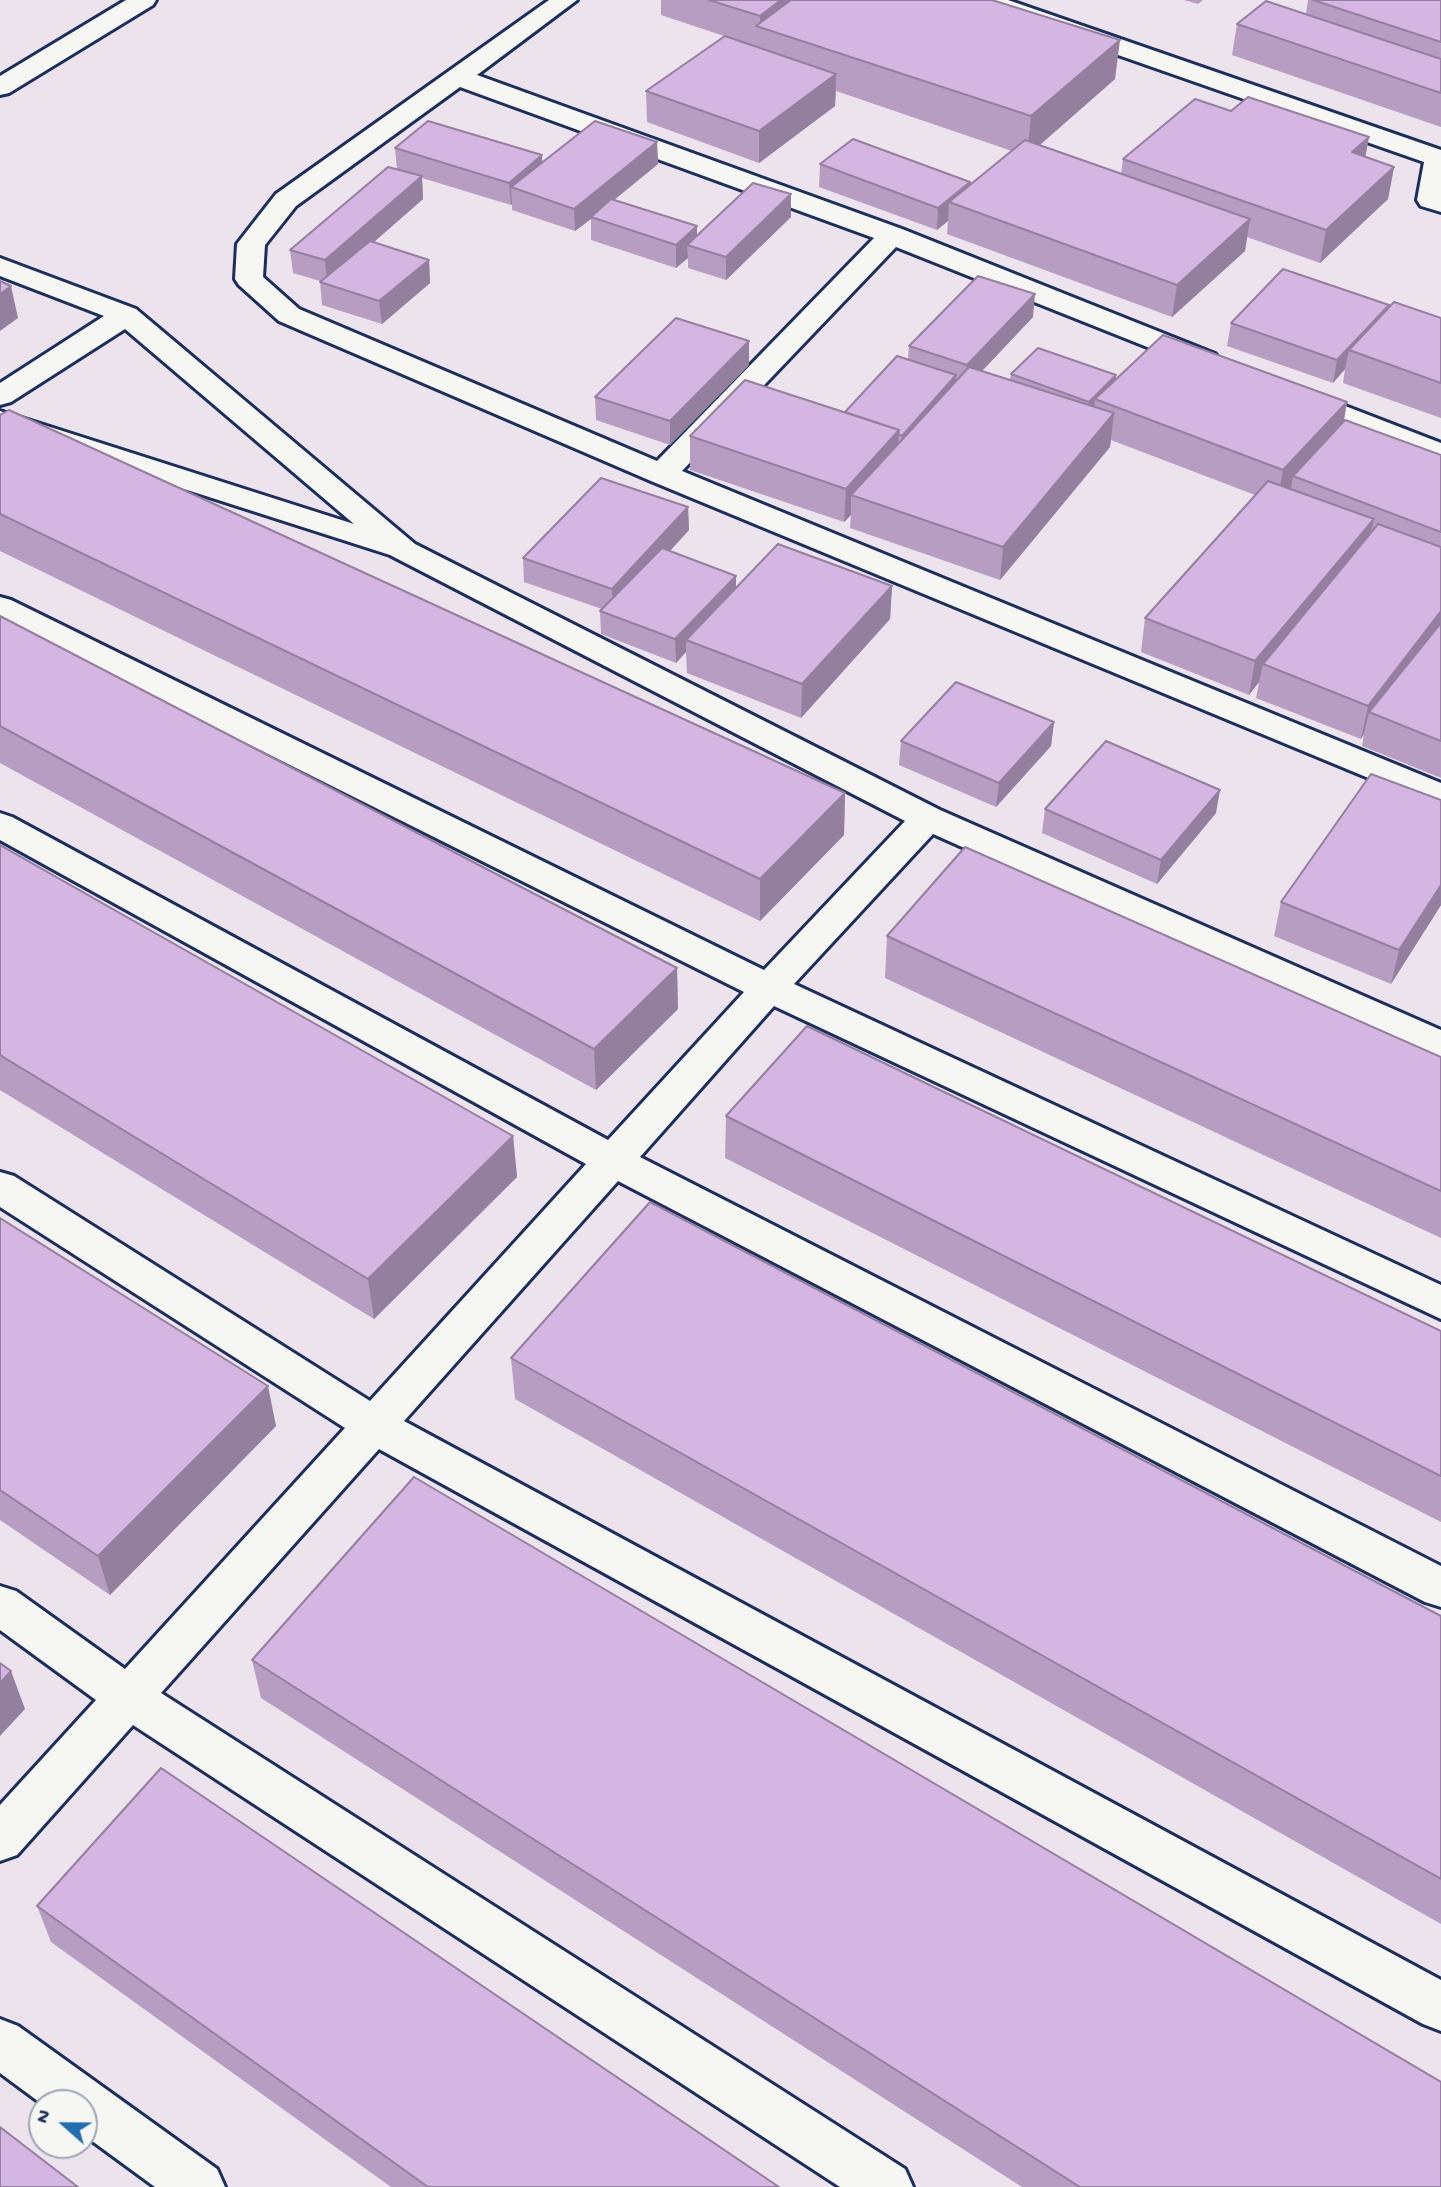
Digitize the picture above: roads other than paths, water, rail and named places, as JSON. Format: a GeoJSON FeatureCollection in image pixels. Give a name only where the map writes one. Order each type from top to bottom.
{"type":"FeatureCollection","features":[{"type":"Feature","properties":{"kind":"street"},"geometry":{"type":"LineString","coordinates":[[0,87],[144,0]]}},
{"type":"Feature","properties":{"kind":"street"},"geometry":{"type":"LineString","coordinates":[[565,0],[286,200],[251,244],[249,279],[289,315],[662,474],[1441,796]]}},
{"type":"Feature","properties":{"kind":"street"},"geometry":{"type":"LineString","coordinates":[[984,0],[1438,158],[1432,200],[1441,204]]}},
{"type":"Feature","properties":{"kind":"street"},"geometry":{"type":"LineString","coordinates":[[457,77],[892,234],[1224,367]]}},
{"type":"Feature","properties":{"kind":"street"},"geometry":{"type":"LineString","coordinates":[[662,474],[892,234]]}},
{"type":"Feature","properties":{"kind":"street"},"geometry":{"type":"LineString","coordinates":[[0,266],[126,315],[404,551]]}},
{"type":"Feature","properties":{"kind":"street"},"geometry":{"type":"LineString","coordinates":[[0,396],[126,315]]}},
{"type":"Feature","properties":{"kind":"street"},"geometry":{"type":"LineString","coordinates":[[1275,388],[1441,454]]}},
{"type":"Feature","properties":{"kind":"street"},"geometry":{"type":"LineString","coordinates":[[0,420],[404,551],[928,818],[1441,1046]]}},
{"type":"Feature","properties":{"kind":"street"},"geometry":{"type":"LineString","coordinates":[[0,607],[769,988],[1441,1303]]}},
{"type":"Feature","properties":{"kind":"street"},"geometry":{"type":"LineString","coordinates":[[0,1839],[769,988],[928,818]]}},
{"type":"Feature","properties":{"kind":"street"},"geometry":{"type":"LineString","coordinates":[[0,825],[613,1161],[1441,1588]]}},
{"type":"Feature","properties":{"kind":"street"},"geometry":{"type":"LineString","coordinates":[[0,1187],[374,1425],[1441,2007]]}},
{"type":"Feature","properties":{"kind":"street"},"geometry":{"type":"LineString","coordinates":[[0,1605],[128,1697],[887,2187]]}},
{"type":"Feature","properties":{"kind":"street"},"geometry":{"type":"LineString","coordinates":[[0,2043],[64,2089]]}},
{"type":"Feature","properties":{"kind":"street"},"geometry":{"type":"LineString","coordinates":[[98,2114],[199,2187]]}}]}
